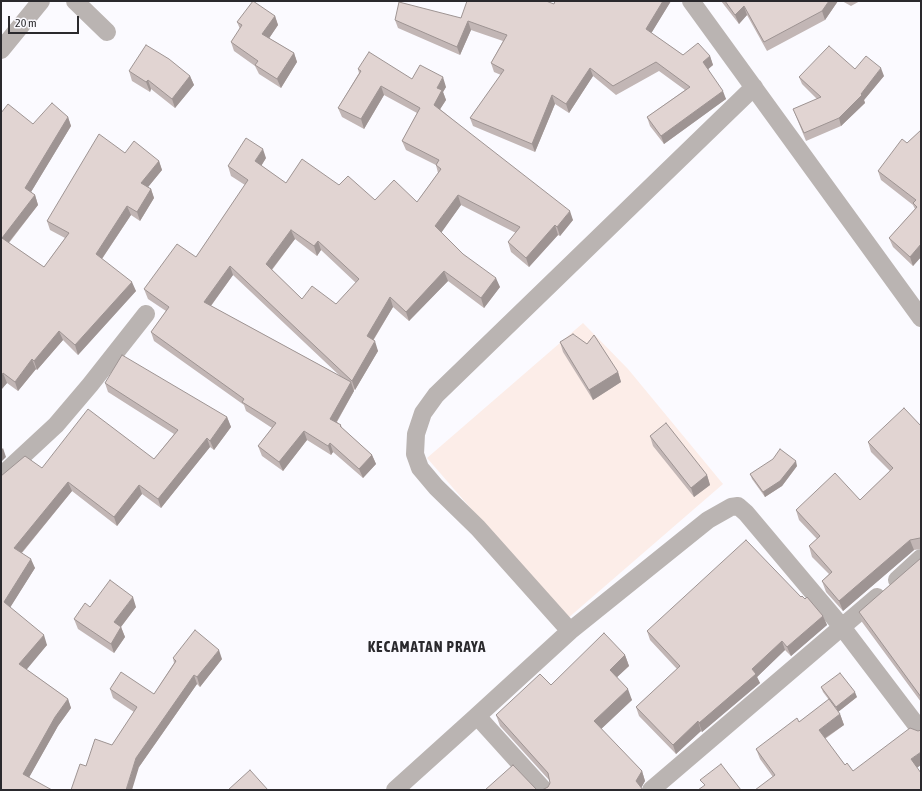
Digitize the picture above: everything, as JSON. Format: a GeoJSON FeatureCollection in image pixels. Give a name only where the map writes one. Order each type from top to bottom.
{"type":"FeatureCollection","features":[{"type":"Feature","properties":{"kind":"street"},"geometry":{"type":"LineString","coordinates":[[1,50],[41,1]]}},
{"type":"Feature","properties":{"kind":"street"},"geometry":{"type":"LineString","coordinates":[[75,1],[107,32]]}},
{"type":"Feature","properties":{"kind":"street"},"geometry":{"type":"LineString","coordinates":[[691,1],[921,318]]}},
{"type":"Feature","properties":{"kind":"street"},"geometry":{"type":"LineString","coordinates":[[570,631],[478,528],[436,487],[420,468],[414,445],[423,413],[436,395],[463,367],[754,87]]}},
{"type":"Feature","properties":{"kind":"street"},"geometry":{"type":"LineString","coordinates":[[1,476],[56,425],[90,385],[146,314]]}},
{"type":"Feature","properties":{"kind":"street"},"geometry":{"type":"LineString","coordinates":[[395,790],[570,631],[708,520],[735,506],[746,512],[842,626],[921,732]]}},
{"type":"Feature","properties":{"kind":"street"},"geometry":{"type":"LineString","coordinates":[[651,790],[921,558]]}},
{"type":"Feature","properties":{"kind":"street"},"geometry":{"type":"LineString","coordinates":[[477,716],[544,790]]}},
{"type":"Feature","properties":{"kind":"shaded area"},"geometry":{"type":"Polygon","coordinates":[[[583,323],[628,369],[723,484],[567,619],[427,458],[583,323]]]}},
{"type":"Feature","properties":{"kind":"building"},"geometry":{"type":"Polygon","coordinates":[[[253,1],[275,16],[262,34],[294,53],[277,79],[255,65],[258,61],[231,42],[242,25],[237,22],[253,1]]]}},
{"type":"Feature","properties":{"kind":"building"},"geometry":{"type":"Polygon","coordinates":[[[467,1],[546,1],[554,4],[555,1],[663,1],[646,29],[683,55],[698,43],[710,56],[703,62],[723,91],[661,136],[647,117],[690,87],[656,62],[613,86],[590,68],[566,104],[552,95],[532,144],[470,118],[504,70],[491,63],[507,35],[468,21],[457,47],[395,20],[399,2],[461,18],[467,1]]]}},
{"type":"Feature","properties":{"kind":"building"},"geometry":{"type":"Polygon","coordinates":[[[725,1],[829,1],[822,11],[764,42],[744,6],[735,15],[725,1]]]}},
{"type":"Feature","properties":{"kind":"building"},"geometry":{"type":"Polygon","coordinates":[[[146,45],[169,59],[190,76],[172,99],[148,80],[146,82],[129,71],[146,45]]]}},
{"type":"Feature","properties":{"kind":"building"},"geometry":{"type":"Polygon","coordinates":[[[829,46],[855,69],[866,56],[881,68],[861,94],[862,95],[839,118],[804,133],[793,109],[821,97],[799,77],[829,46]]]}},
{"type":"Feature","properties":{"kind":"building"},"geometry":{"type":"Polygon","coordinates":[[[369,52],[412,79],[420,65],[443,77],[437,88],[442,90],[434,105],[570,211],[557,227],[555,225],[526,258],[508,242],[520,227],[458,195],[435,226],[463,254],[496,278],[481,298],[444,271],[406,312],[390,297],[367,336],[375,341],[352,381],[230,266],[204,302],[351,382],[330,419],[341,425],[340,426],[372,455],[359,469],[330,443],[328,446],[304,431],[279,462],[258,446],[276,423],[242,402],[244,399],[151,332],[169,307],[144,289],[177,244],[196,257],[248,180],[228,166],[246,138],[263,149],[255,161],[286,183],[302,159],[339,185],[348,176],[375,200],[394,180],[417,202],[441,169],[436,165],[439,160],[402,141],[420,108],[381,86],[361,119],[338,108],[361,71],[358,69],[369,52]],[[291,230],[266,264],[302,299],[312,286],[336,304],[359,279],[318,241],[314,246],[291,230]]]}},
{"type":"Feature","properties":{"kind":"building"},"geometry":{"type":"Polygon","coordinates":[[[52,103],[68,117],[25,188],[35,195],[2,238],[44,267],[69,233],[47,221],[99,134],[125,153],[134,141],[159,161],[141,183],[151,189],[137,212],[127,206],[96,254],[132,282],[75,345],[59,331],[34,361],[32,359],[15,382],[3,373],[1,377],[1,113],[8,104],[33,124],[52,103]]]}},
{"type":"Feature","properties":{"kind":"building"},"geometry":{"type":"Polygon","coordinates":[[[921,130],[921,244],[910,257],[889,238],[917,207],[913,203],[916,200],[878,171],[902,139],[907,143],[921,130]]]}},
{"type":"Feature","properties":{"kind":"building"},"geometry":{"type":"Polygon","coordinates":[[[573,334],[587,344],[594,335],[618,372],[589,390],[560,342],[573,334]]]}},
{"type":"Feature","properties":{"kind":"building"},"geometry":{"type":"Polygon","coordinates":[[[122,355],[227,417],[210,441],[207,438],[158,499],[139,485],[114,517],[68,482],[14,548],[31,559],[4,602],[44,635],[19,664],[68,699],[55,717],[23,774],[52,790],[1,790],[1,476],[25,456],[42,468],[88,409],[154,459],[178,430],[105,383],[122,355]]]}},
{"type":"Feature","properties":{"kind":"building"},"geometry":{"type":"Polygon","coordinates":[[[904,408],[921,426],[921,538],[910,540],[839,601],[822,581],[832,572],[809,546],[820,536],[796,510],[835,473],[860,500],[893,468],[868,442],[904,408]]]}},
{"type":"Feature","properties":{"kind":"building"},"geometry":{"type":"Polygon","coordinates":[[[666,423],[707,475],[691,488],[650,436],[666,423]]]}},
{"type":"Feature","properties":{"kind":"building"},"geometry":{"type":"Polygon","coordinates":[[[780,449],[796,461],[780,481],[763,492],[750,474],[773,459],[780,449]]]}},
{"type":"Feature","properties":{"kind":"building"},"geometry":{"type":"Polygon","coordinates":[[[746,540],[801,597],[802,596],[805,599],[807,597],[823,616],[787,647],[782,641],[752,669],[756,674],[699,723],[698,721],[673,745],[636,707],[680,666],[647,631],[746,540]]]}},
{"type":"Feature","properties":{"kind":"building"},"geometry":{"type":"Polygon","coordinates":[[[921,558],[921,697],[859,612],[921,558]]]}},
{"type":"Feature","properties":{"kind":"building"},"geometry":{"type":"Polygon","coordinates":[[[110,580],[133,597],[114,622],[121,627],[111,644],[74,619],[85,603],[90,607],[110,580]]]}},
{"type":"Feature","properties":{"kind":"building"},"geometry":{"type":"Polygon","coordinates":[[[195,630],[219,650],[197,677],[194,675],[136,758],[126,790],[71,790],[80,764],[86,766],[95,739],[112,745],[137,707],[110,689],[121,672],[154,694],[176,661],[173,658],[195,630]]]}},
{"type":"Feature","properties":{"kind":"building"},"geometry":{"type":"Polygon","coordinates":[[[604,633],[625,655],[610,670],[628,689],[594,721],[642,771],[636,781],[643,790],[542,790],[548,787],[550,783],[548,773],[496,715],[540,674],[551,685],[604,633]]]}},
{"type":"Feature","properties":{"kind":"building"},"geometry":{"type":"Polygon","coordinates":[[[840,673],[855,692],[836,707],[821,687],[840,673]]]}},
{"type":"Feature","properties":{"kind":"building"},"geometry":{"type":"Polygon","coordinates":[[[829,699],[840,714],[819,730],[845,765],[847,763],[853,771],[910,728],[918,731],[921,730],[921,752],[911,759],[921,773],[921,790],[755,790],[775,775],[756,749],[797,718],[799,722],[829,699]]]}},
{"type":"Feature","properties":{"kind":"building"},"geometry":{"type":"Polygon","coordinates":[[[721,764],[741,790],[698,790],[705,785],[700,780],[721,764]]]}},
{"type":"Feature","properties":{"kind":"building"},"geometry":{"type":"Polygon","coordinates":[[[513,765],[537,790],[485,790],[513,765]]]}},
{"type":"Feature","properties":{"kind":"building"},"geometry":{"type":"Polygon","coordinates":[[[250,770],[268,790],[228,790],[250,770]]]}},
{"type":"Feature","properties":{"kind":"district","name":"KECAMATAN PRAYA"},"geometry":{"type":"Point","coordinates":[427,647]}}]}
